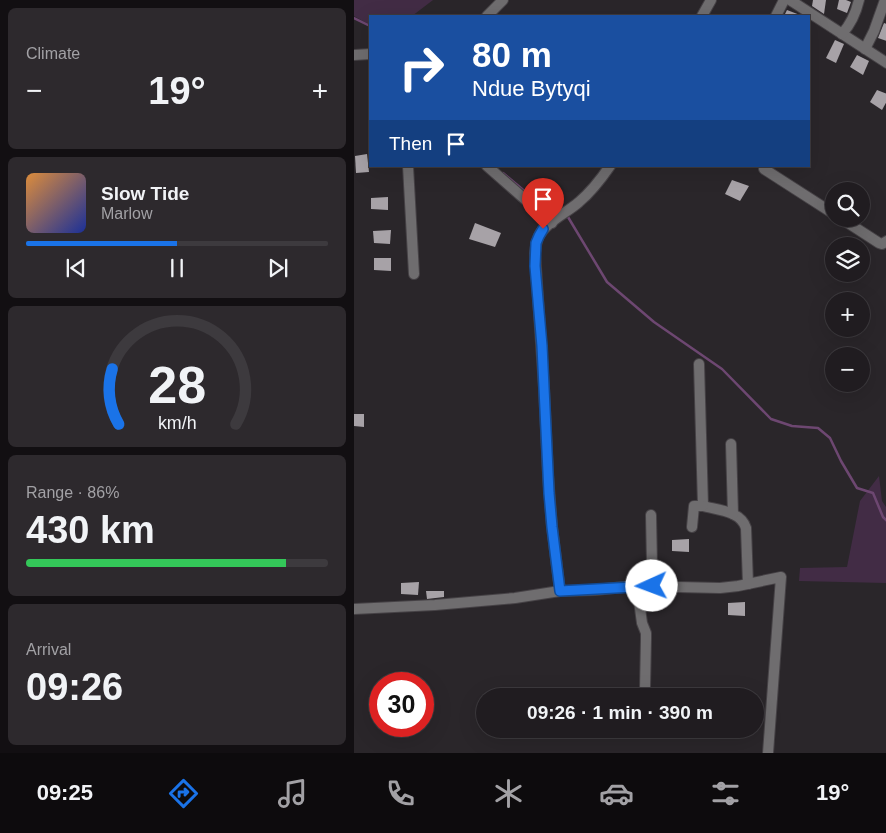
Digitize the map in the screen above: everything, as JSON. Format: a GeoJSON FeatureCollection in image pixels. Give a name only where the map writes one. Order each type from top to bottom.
{"type":"FeatureCollection","features":[{"type":"Feature","properties":{"kind":"street"},"geometry":{"type":"LineString","coordinates":[[488,15],[503,0]]}},
{"type":"Feature","properties":{"kind":"street"},"geometry":{"type":"LineString","coordinates":[[703,15],[711,0]]}},
{"type":"Feature","properties":{"kind":"street"},"geometry":{"type":"LineString","coordinates":[[776,15],[784,0]]}},
{"type":"Feature","properties":{"kind":"street"},"geometry":{"type":"LineString","coordinates":[[790,0],[886,63]]}},
{"type":"Feature","properties":{"kind":"street"},"geometry":{"type":"LineString","coordinates":[[808,12],[810,0]]}},
{"type":"Feature","properties":{"kind":"street"},"geometry":{"type":"LineString","coordinates":[[842,34],[849,26],[859,0]]}},
{"type":"Feature","properties":{"kind":"street"},"geometry":{"type":"LineString","coordinates":[[865,49],[886,0]]}},
{"type":"Feature","properties":{"kind":"street"},"geometry":{"type":"LineString","coordinates":[[354,56],[369,54]]}},
{"type":"Feature","properties":{"kind":"street"},"geometry":{"type":"LineString","coordinates":[[408,167],[414,274]]}},
{"type":"Feature","properties":{"kind":"street"},"geometry":{"type":"LineString","coordinates":[[488,167],[552,223]]}},
{"type":"Feature","properties":{"kind":"street"},"geometry":{"type":"LineString","coordinates":[[560,591],[550,501],[542,346],[535,266],[536,243],[543,229],[584,198],[609,167]]}},
{"type":"Feature","properties":{"kind":"street"},"geometry":{"type":"LineString","coordinates":[[764,170],[825,208]]}},
{"type":"Feature","properties":{"kind":"street"},"geometry":{"type":"LineString","coordinates":[[854,227],[879,243],[882,244],[886,241]]}},
{"type":"Feature","properties":{"kind":"street"},"geometry":{"type":"LineString","coordinates":[[699,364],[703,506]]}},
{"type":"Feature","properties":{"kind":"street"},"geometry":{"type":"LineString","coordinates":[[731,444],[733,514]]}},
{"type":"Feature","properties":{"kind":"street"},"geometry":{"type":"LineString","coordinates":[[692,527],[694,506],[703,506],[733,514],[744,522],[746,528],[748,584]]}},
{"type":"Feature","properties":{"kind":"street"},"geometry":{"type":"LineString","coordinates":[[651,515],[652,586]]}},
{"type":"Feature","properties":{"kind":"street"},"geometry":{"type":"LineString","coordinates":[[354,609],[515,598],[560,591],[637,586],[720,588],[781,577],[768,753]]}},
{"type":"Feature","properties":{"kind":"street"},"geometry":{"type":"LineString","coordinates":[[637,586],[642,623],[646,633],[645,688]]}},
{"type":"Feature","properties":{"kind":"shaded area"},"geometry":{"type":"Polygon","coordinates":[[[354,0],[433,0],[413,15],[369,15],[369,24],[354,16],[354,0]]]}},
{"type":"Feature","properties":{"kind":"shaded area"},"geometry":{"type":"Polygon","coordinates":[[[879,476],[882,501],[886,507],[886,583],[799,581],[800,568],[847,567],[860,501],[879,476]]]}},
{"type":"Feature","properties":{"kind":"building"},"geometry":{"type":"Polygon","coordinates":[[[813,0],[826,0],[824,14],[812,6],[813,0]]]}},
{"type":"Feature","properties":{"kind":"building"},"geometry":{"type":"Polygon","coordinates":[[[839,0],[851,2],[847,13],[837,9],[839,0]]]}},
{"type":"Feature","properties":{"kind":"building"},"geometry":{"type":"Polygon","coordinates":[[[787,10],[800,15],[784,15],[787,10]]]}},
{"type":"Feature","properties":{"kind":"building"},"geometry":{"type":"Polygon","coordinates":[[[884,23],[887,24],[887,41],[878,38],[884,23]]]}},
{"type":"Feature","properties":{"kind":"building"},"geometry":{"type":"Polygon","coordinates":[[[835,40],[844,44],[836,63],[826,58],[835,40]]]}},
{"type":"Feature","properties":{"kind":"building"},"geometry":{"type":"Polygon","coordinates":[[[857,55],[869,61],[863,75],[850,67],[857,55]]]}},
{"type":"Feature","properties":{"kind":"building"},"geometry":{"type":"Polygon","coordinates":[[[877,90],[887,94],[887,101],[882,110],[870,102],[877,90]]]}},
{"type":"Feature","properties":{"kind":"building"},"geometry":{"type":"Polygon","coordinates":[[[367,154],[369,172],[356,173],[355,156],[367,154]]]}},
{"type":"Feature","properties":{"kind":"building"},"geometry":{"type":"Polygon","coordinates":[[[732,180],[749,186],[740,201],[725,194],[732,180]]]}},
{"type":"Feature","properties":{"kind":"building"},"geometry":{"type":"Polygon","coordinates":[[[388,197],[388,210],[371,209],[371,198],[388,197]]]}},
{"type":"Feature","properties":{"kind":"building"},"geometry":{"type":"Polygon","coordinates":[[[475,223],[501,233],[495,247],[469,239],[475,223]]]}},
{"type":"Feature","properties":{"kind":"building"},"geometry":{"type":"Polygon","coordinates":[[[391,230],[390,244],[374,243],[373,231],[391,230]]]}},
{"type":"Feature","properties":{"kind":"building"},"geometry":{"type":"Polygon","coordinates":[[[374,258],[391,258],[391,271],[374,270],[374,258]]]}},
{"type":"Feature","properties":{"kind":"building"},"geometry":{"type":"Polygon","coordinates":[[[354,414],[364,414],[364,427],[354,426],[354,414]]]}},
{"type":"Feature","properties":{"kind":"building"},"geometry":{"type":"Polygon","coordinates":[[[689,539],[689,552],[672,551],[672,540],[689,539]]]}},
{"type":"Feature","properties":{"kind":"building"},"geometry":{"type":"Polygon","coordinates":[[[419,582],[418,595],[401,594],[401,583],[419,582]]]}},
{"type":"Feature","properties":{"kind":"building"},"geometry":{"type":"Polygon","coordinates":[[[426,591],[444,591],[444,597],[427,599],[426,591]]]}},
{"type":"Feature","properties":{"kind":"building"},"geometry":{"type":"Polygon","coordinates":[[[745,602],[745,616],[728,615],[728,603],[745,602]]]}},
{"type":"Feature","properties":{"kind":"waterway"},"geometry":{"type":"LineString","coordinates":[[354,18],[369,26]]}},
{"type":"Feature","properties":{"kind":"waterway"},"geometry":{"type":"LineString","coordinates":[[503,173],[534,199],[560,211]]}},
{"type":"Feature","properties":{"kind":"waterway"},"geometry":{"type":"LineString","coordinates":[[568,217],[607,282],[654,322],[722,369],[771,419],[792,426],[818,428],[830,438],[857,488],[873,493],[883,517],[887,521]]}},
{"type":"Feature","properties":{"kind":"route"},"geometry":{"type":"LineString","coordinates":[[543,229],[536,243],[535,266],[542,346],[549,493],[560,591],[652,586]]}}]}
